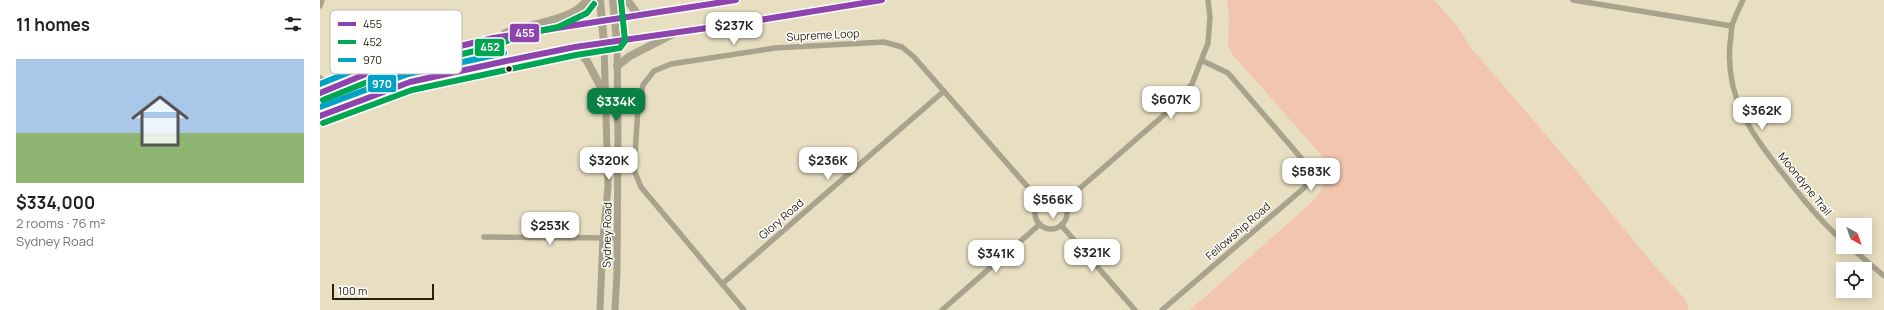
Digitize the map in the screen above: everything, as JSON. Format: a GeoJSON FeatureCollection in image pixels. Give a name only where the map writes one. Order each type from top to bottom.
{"type":"FeatureCollection","features":[{"type":"Feature","properties":{"kind":"main road"},"geometry":{"type":"LineString","coordinates":[[493,38],[519,27],[555,19],[569,14],[583,6],[587,0]]}},
{"type":"Feature","properties":{"kind":"main road"},"geometry":{"type":"LineString","coordinates":[[600,0],[604,43]]}},
{"type":"Feature","properties":{"kind":"main road"},"geometry":{"type":"LineString","coordinates":[[614,0],[617,41]]}},
{"type":"Feature","properties":{"kind":"main road"},"geometry":{"type":"LineString","coordinates":[[627,0],[639,16]]}},
{"type":"Feature","properties":{"kind":"main road"},"geometry":{"type":"LineString","coordinates":[[462,45],[493,38],[736,0]]}},
{"type":"Feature","properties":{"kind":"main road"},"geometry":{"type":"LineString","coordinates":[[462,71],[575,47],[735,24],[882,0]]}},
{"type":"Feature","properties":{"kind":"main road"},"geometry":{"type":"LineString","coordinates":[[617,66],[630,56],[681,31]]}},
{"type":"Feature","properties":{"kind":"main road"},"geometry":{"type":"LineString","coordinates":[[575,47],[587,61],[606,97]]}},
{"type":"Feature","properties":{"kind":"main road"},"geometry":{"type":"LineString","coordinates":[[320,93],[367,74]]}},
{"type":"Feature","properties":{"kind":"main road"},"geometry":{"type":"LineString","coordinates":[[320,116],[410,82],[448,74]]}},
{"type":"Feature","properties":{"kind":"street"},"geometry":{"type":"LineString","coordinates":[[320,6],[322,0]]}},
{"type":"Feature","properties":{"kind":"street"},"geometry":{"type":"LineString","coordinates":[[1064,203],[1172,108],[1192,84],[1203,61],[1209,36],[1210,17],[1208,0]]}},
{"type":"Feature","properties":{"kind":"street"},"geometry":{"type":"LineString","coordinates":[[1573,0],[1732,26]]}},
{"type":"Feature","properties":{"kind":"street","name":"Moondyne Trail"},"geometry":{"type":"LineString","coordinates":[[1743,0],[1732,26],[1729,55],[1731,81],[1738,105],[1750,129],[1774,163],[1805,202],[1836,234]]}},
{"type":"Feature","properties":{"kind":"street","name":"Sydney Road"},"geometry":{"type":"LineString","coordinates":[[615,310],[618,238],[617,41]]}},
{"type":"Feature","properties":{"kind":"street","name":"Supreme Loop"},"geometry":{"type":"LineString","coordinates":[[744,310],[641,187],[634,170],[638,108],[643,85],[654,71],[670,64],[775,48],[884,42],[902,47],[914,57],[1040,201]]}},
{"type":"Feature","properties":{"kind":"street","name":"Sydney Road"},"geometry":{"type":"LineString","coordinates":[[600,310],[603,238],[608,187],[604,43]]}},
{"type":"Feature","properties":{"kind":"street","name":"Fellowship Road"},"geometry":{"type":"LineString","coordinates":[[1162,310],[1304,188],[1311,177],[1308,166],[1228,73],[1203,61]]}},
{"type":"Feature","properties":{"kind":"street"},"geometry":{"type":"LineString","coordinates":[[320,78],[332,88]]}},
{"type":"Feature","properties":{"kind":"street","name":"Glory Road"},"geometry":{"type":"LineString","coordinates":[[722,284],[944,91]]}},
{"type":"Feature","properties":{"kind":"street"},"geometry":{"type":"LineString","coordinates":[[1050,197],[1064,203],[1067,213],[1066,219],[1061,225],[1054,229],[1049,229],[1039,225],[1034,215],[1040,201],[1050,197]]}},
{"type":"Feature","properties":{"kind":"street"},"geometry":{"type":"LineString","coordinates":[[942,310],[1039,225]]}},
{"type":"Feature","properties":{"kind":"street"},"geometry":{"type":"LineString","coordinates":[[1061,225],[1136,310]]}},
{"type":"Feature","properties":{"kind":"street"},"geometry":{"type":"LineString","coordinates":[[484,237],[618,238]]}},
{"type":"Feature","properties":{"kind":"street"},"geometry":{"type":"LineString","coordinates":[[1858,254],[1884,276]]}},
{"type":"Feature","properties":{"kind":"shaded area"},"geometry":{"type":"Polygon","coordinates":[[[1227,0],[1434,0],[1458,27],[1471,48],[1564,156],[1653,264],[1684,298],[1688,305],[1688,310],[1190,310],[1312,202],[1323,186],[1325,175],[1322,156],[1233,55],[1228,46],[1229,17],[1227,0]]]}},
{"type":"Feature","properties":{"kind":"transit line","name":"452"},"geometry":{"type":"LineString","coordinates":[[323,123],[412,90],[576,55],[620,48],[625,41],[621,0]]}},
{"type":"Feature","properties":{"kind":"transit line","name":"455"},"geometry":{"type":"LineString","coordinates":[[462,46],[493,38],[736,0]]}},
{"type":"Feature","properties":{"kind":"transit line","name":"455"},"geometry":{"type":"LineString","coordinates":[[462,71],[575,47],[735,24],[882,0]]}},
{"type":"Feature","properties":{"kind":"transit line","name":"452"},"geometry":{"type":"LineString","coordinates":[[462,54],[495,46],[521,35],[558,27],[587,13],[594,4]]}},
{"type":"Feature","properties":{"kind":"transit line","name":"970"},"geometry":{"type":"LineString","coordinates":[[462,62],[504,53]]}},
{"type":"Feature","properties":{"kind":"transit line","name":"970"},"geometry":{"type":"LineString","coordinates":[[320,84],[345,74]]}},
{"type":"Feature","properties":{"kind":"transit line","name":"455"},"geometry":{"type":"LineString","coordinates":[[320,93],[366,74]]}},
{"type":"Feature","properties":{"kind":"transit line","name":"452"},"geometry":{"type":"LineString","coordinates":[[323,100],[387,74]]}},
{"type":"Feature","properties":{"kind":"transit line","name":"970"},"geometry":{"type":"LineString","coordinates":[[320,107],[408,74]]}},
{"type":"Feature","properties":{"kind":"transit line","name":"455"},"geometry":{"type":"LineString","coordinates":[[320,116],[410,82],[447,74]]}}]}
